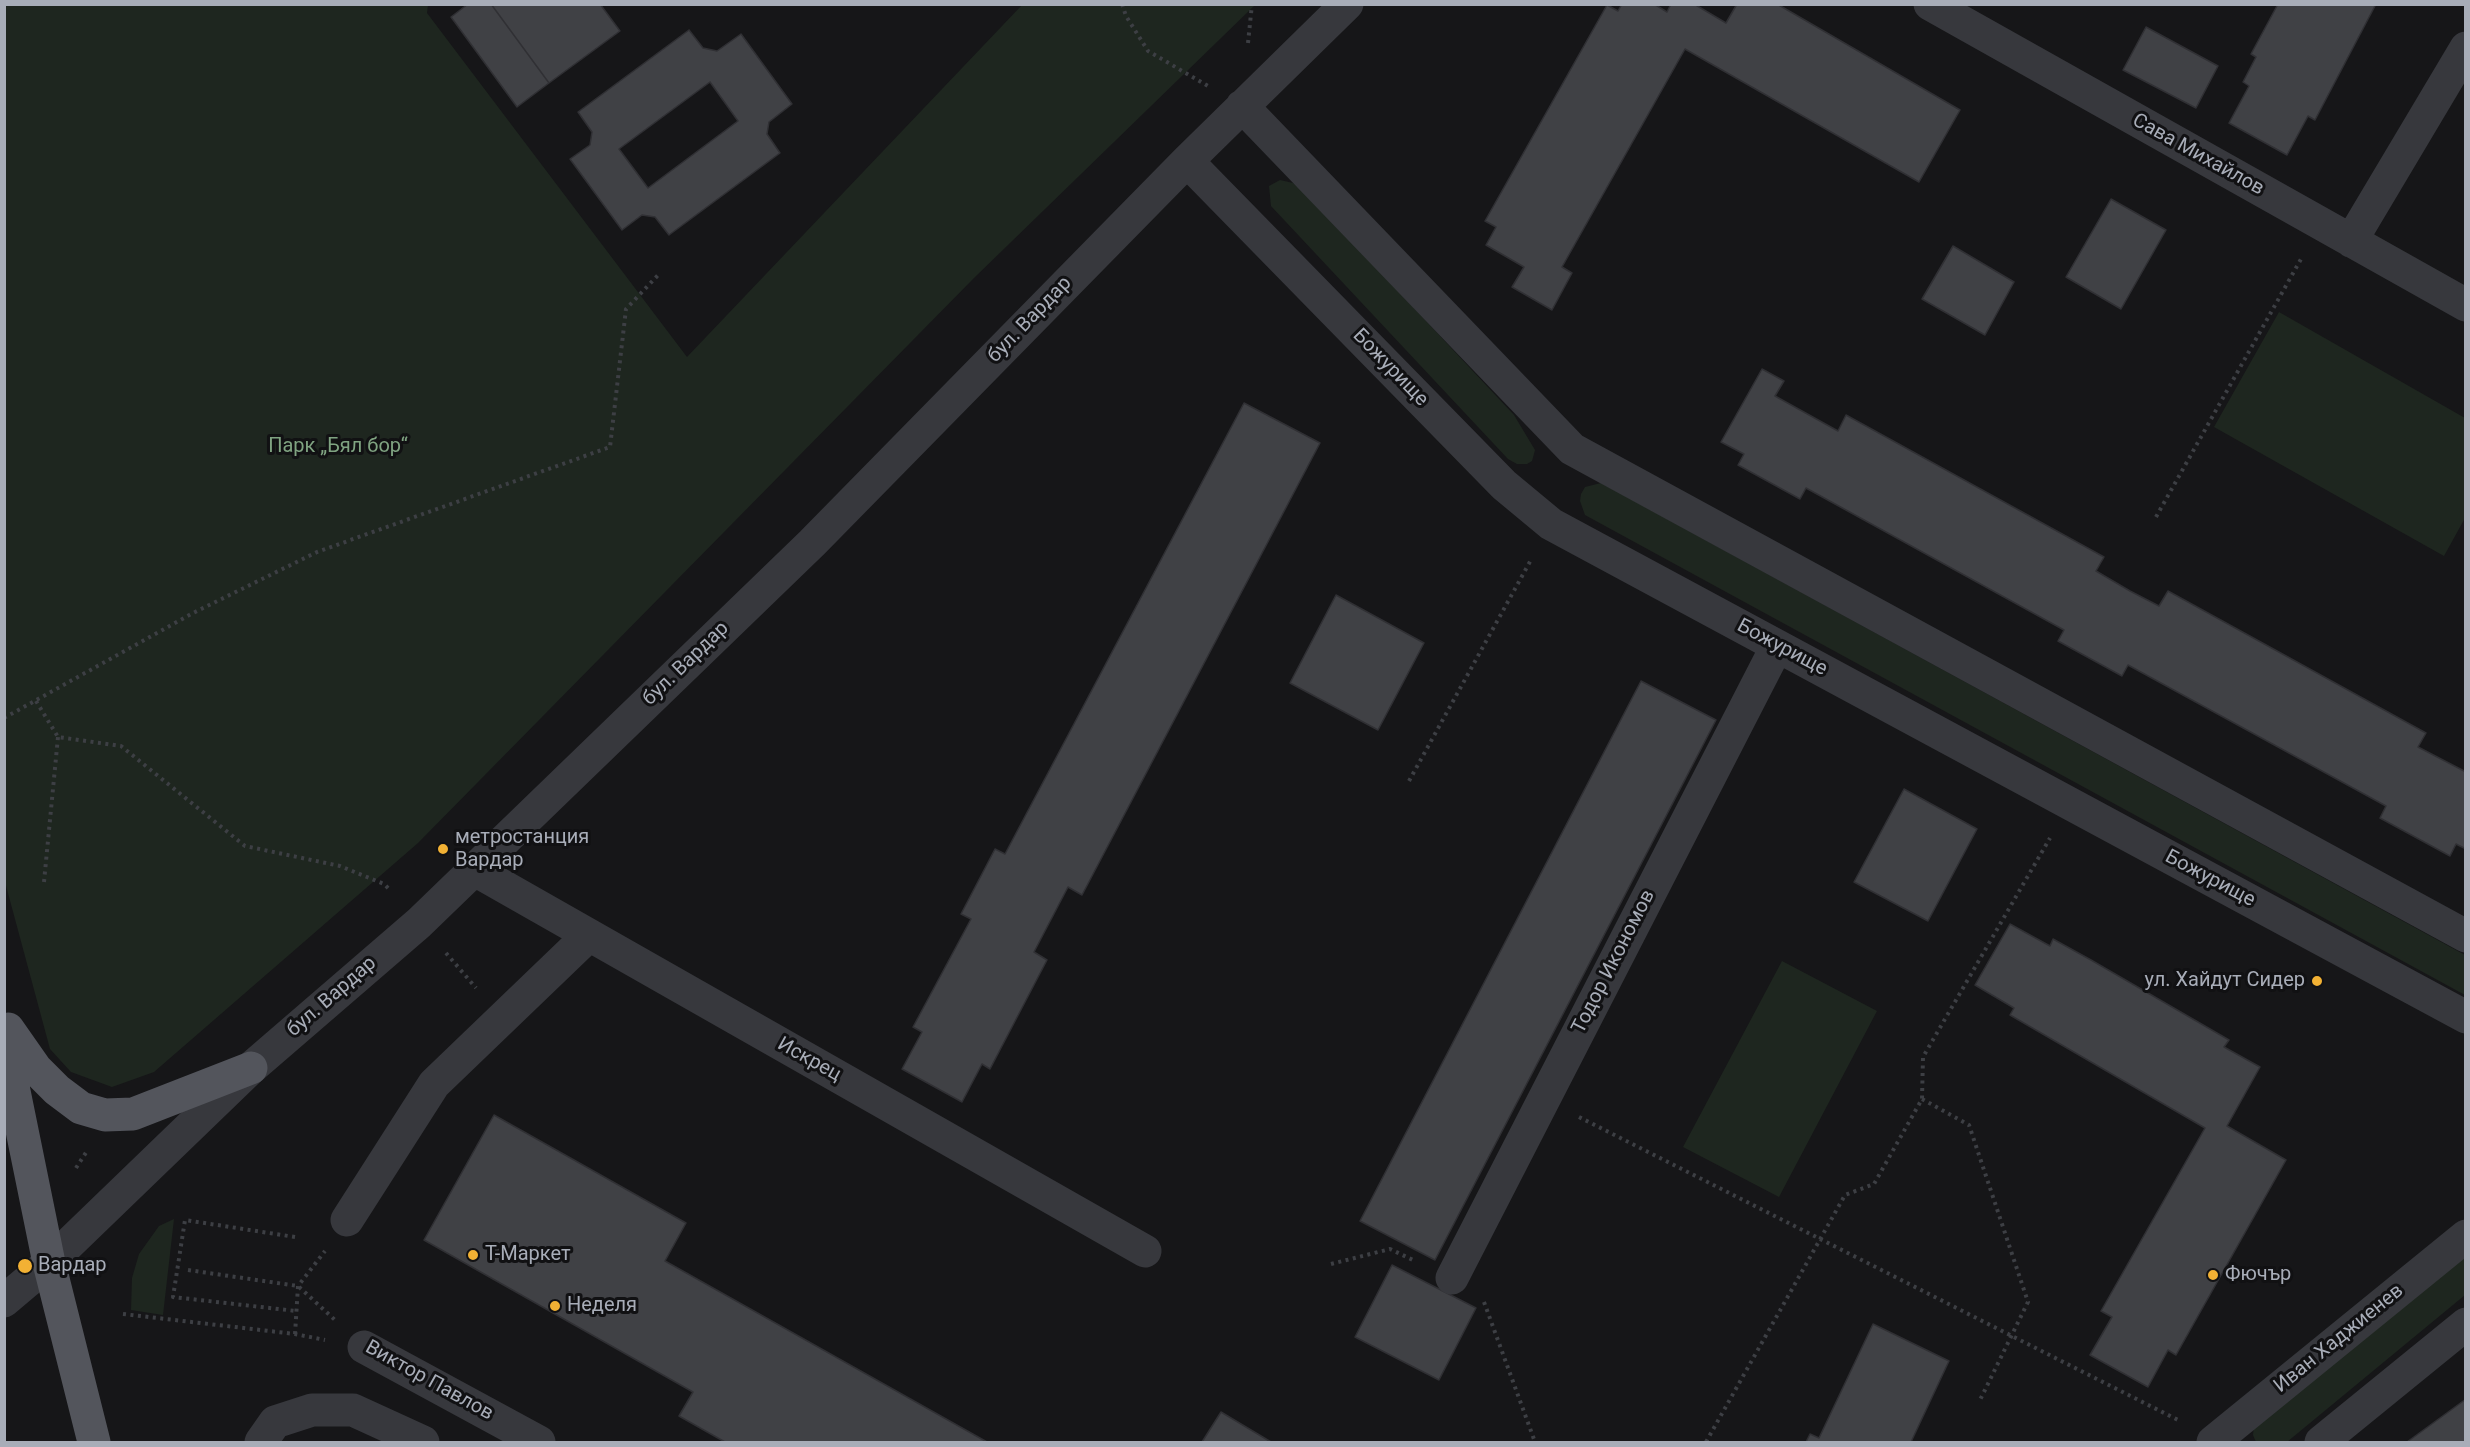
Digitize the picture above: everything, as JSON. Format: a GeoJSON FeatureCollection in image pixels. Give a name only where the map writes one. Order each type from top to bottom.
{"type":"FeatureCollection","features":[{"type":"Feature","properties":{"kind":"main road"},"geometry":{"type":"LineString","coordinates":[[4,1024],[36,1069],[57,1090],[81,1108],[105,1115],[133,1114],[251,1068]]}},
{"type":"Feature","properties":{"kind":"main road"},"geometry":{"type":"LineString","coordinates":[[4,1042],[49,1263],[94,1443]]}},
{"type":"Feature","properties":{"kind":"street","name":"бул. Вардар"},"geometry":{"type":"LineString","coordinates":[[4,1302],[49,1263],[251,1068],[419,923],[812,543],[1187,161],[1347,4]]}},
{"type":"Feature","properties":{"kind":"street","name":"Сава Михайлов"},"geometry":{"type":"LineString","coordinates":[[1930,4],[2466,305]]}},
{"type":"Feature","properties":{"kind":"street"},"geometry":{"type":"LineString","coordinates":[[2351,241],[2466,48]]}},
{"type":"Feature","properties":{"kind":"street"},"geometry":{"type":"LineString","coordinates":[[1242,106],[1572,449],[2466,936]]}},
{"type":"Feature","properties":{"kind":"street","name":"Божурище"},"geometry":{"type":"LineString","coordinates":[[1187,161],[1504,484],[1551,524],[2466,1017]]}},
{"type":"Feature","properties":{"kind":"street","name":"Тодор Икономов"},"geometry":{"type":"LineString","coordinates":[[1452,1278],[1778,646]]}},
{"type":"Feature","properties":{"kind":"street","name":"Искрец"},"geometry":{"type":"LineString","coordinates":[[473,869],[1145,1251]]}},
{"type":"Feature","properties":{"kind":"street"},"geometry":{"type":"LineString","coordinates":[[347,1220],[434,1084],[588,936]]}},
{"type":"Feature","properties":{"kind":"street","name":"Иван Хаджиенев"},"geometry":{"type":"LineString","coordinates":[[2216,1442],[2466,1236]]}},
{"type":"Feature","properties":{"kind":"street"},"geometry":{"type":"LineString","coordinates":[[2321,1443],[2466,1324]]}},
{"type":"Feature","properties":{"kind":"street","name":"Виктор Павлов"},"geometry":{"type":"LineString","coordinates":[[364,1347],[539,1443]]}},
{"type":"Feature","properties":{"kind":"street"},"geometry":{"type":"LineString","coordinates":[[261,1443],[275,1422],[312,1410],[353,1410],[423,1443]]}},
{"type":"Feature","properties":{"kind":"path"},"geometry":{"type":"LineString","coordinates":[[1122,4],[1126,16],[1148,51],[1242,106]]}},
{"type":"Feature","properties":{"kind":"path"},"geometry":{"type":"LineString","coordinates":[[2156,518],[2321,224]]}},
{"type":"Feature","properties":{"kind":"path"},"geometry":{"type":"LineString","coordinates":[[4,718],[193,613],[317,552],[610,447],[626,309],[660,273]]}},
{"type":"Feature","properties":{"kind":"path"},"geometry":{"type":"LineString","coordinates":[[1409,781],[1551,524]]}},
{"type":"Feature","properties":{"kind":"path"},"geometry":{"type":"LineString","coordinates":[[36,701],[58,737],[44,882]]}},
{"type":"Feature","properties":{"kind":"path"},"geometry":{"type":"LineString","coordinates":[[58,737],[121,746],[245,846],[340,866],[384,884],[390,890]]}},
{"type":"Feature","properties":{"kind":"path"},"geometry":{"type":"LineString","coordinates":[[1706,1443],[1845,1195],[1874,1184],[1922,1099],[1923,1057],[2070,804]]}},
{"type":"Feature","properties":{"kind":"path"},"geometry":{"type":"LineString","coordinates":[[1922,1099],[1969,1125],[2028,1302],[1980,1400]]}},
{"type":"Feature","properties":{"kind":"path"},"geometry":{"type":"LineString","coordinates":[[1543,1100],[2012,1336],[2216,1442]]}},
{"type":"Feature","properties":{"kind":"path"},"geometry":{"type":"LineString","coordinates":[[73,1165],[80,1172]]}},
{"type":"Feature","properties":{"kind":"path"},"geometry":{"type":"LineString","coordinates":[[295,1237],[185,1220],[173,1297],[296,1311]]}},
{"type":"Feature","properties":{"kind":"path"},"geometry":{"type":"LineString","coordinates":[[123,1314],[295,1334],[298,1286],[347,1220]]}},
{"type":"Feature","properties":{"kind":"path"},"geometry":{"type":"LineString","coordinates":[[1331,1264],[1390,1249],[1481,1294],[1535,1443]]}},
{"type":"Feature","properties":{"kind":"path"},"geometry":{"type":"LineString","coordinates":[[188,1270],[298,1286]]}},
{"type":"Feature","properties":{"kind":"path","name":"Виктор Павлов"},"geometry":{"type":"LineString","coordinates":[[298,1286],[364,1347]]}},
{"type":"Feature","properties":{"kind":"green space","name":"Парк „Бял бор“"},"geometry":{"type":"Polygon","coordinates":[[[4,5],[428,5],[427,13],[687,357],[1022,5],[1255,5],[974,278],[418,843],[154,1072],[112,1087],[71,1072],[50,1049],[5,882],[4,5]]]}},
{"type":"Feature","properties":{"kind":"green space"},"geometry":{"type":"Polygon","coordinates":[[[1280,180],[1293,183],[1310,197],[1514,415],[1535,450],[1532,461],[1527,464],[1517,464],[1508,459],[1271,206],[1269,186],[1280,180]]]}},
{"type":"Feature","properties":{"kind":"green space"},"geometry":{"type":"Polygon","coordinates":[[[2279,312],[2465,418],[2465,518],[2444,556],[2214,427],[2279,312]]]}},
{"type":"Feature","properties":{"kind":"green space"},"geometry":{"type":"Polygon","coordinates":[[[1601,483],[2465,955],[2465,995],[1585,515],[1580,501],[1581,494],[1585,487],[1601,483]]]}},
{"type":"Feature","properties":{"kind":"green space"},"geometry":{"type":"Polygon","coordinates":[[[1782,961],[1877,1011],[1779,1197],[1683,1147],[1782,961]]]}},
{"type":"Feature","properties":{"kind":"green space"},"geometry":{"type":"Polygon","coordinates":[[[174,1219],[163,1315],[131,1310],[132,1278],[139,1254],[159,1226],[174,1219]]]}},
{"type":"Feature","properties":{"kind":"green space"},"geometry":{"type":"Polygon","coordinates":[[[2465,1247],[2465,1295],[2287,1442],[2256,1442],[2253,1435],[2254,1426],[2465,1247]]]}},
{"type":"Feature","properties":{"kind":"building"},"geometry":{"type":"Polygon","coordinates":[[[468,4],[491,4],[549,83],[517,107],[451,17],[468,4]]]}},
{"type":"Feature","properties":{"kind":"building"},"geometry":{"type":"Polygon","coordinates":[[[491,4],[600,4],[620,31],[549,83],[491,4]]]}},
{"type":"Feature","properties":{"kind":"building"},"geometry":{"type":"Polygon","coordinates":[[[1622,4],[1654,4],[1667,12],[1671,4],[1694,4],[1726,23],[1737,4],[1777,4],[1960,110],[1919,182],[1685,49],[1562,267],[1572,273],[1552,310],[1512,287],[1524,267],[1486,245],[1496,227],[1485,221],[1607,5],[1618,11],[1622,4]]]}},
{"type":"Feature","properties":{"kind":"building"},"geometry":{"type":"Polygon","coordinates":[[[2278,4],[2376,4],[2315,120],[2308,116],[2287,155],[2229,123],[2249,86],[2243,82],[2256,57],[2251,54],[2278,4]]]}},
{"type":"Feature","properties":{"kind":"building"},"geometry":{"type":"Polygon","coordinates":[[[2146,27],[2218,66],[2196,108],[2123,70],[2146,27]]]}},
{"type":"Feature","properties":{"kind":"building"},"geometry":{"type":"Polygon","coordinates":[[[689,30],[703,48],[717,51],[741,34],[792,104],[769,122],[767,134],[780,153],[669,235],[655,217],[642,215],[622,230],[570,159],[590,145],[592,132],[578,112],[689,30]],[[710,82],[619,149],[648,188],[738,121],[710,82]]]}},
{"type":"Feature","properties":{"kind":"building"},"geometry":{"type":"Polygon","coordinates":[[[2111,199],[2166,230],[2121,309],[2066,277],[2111,199]]]}},
{"type":"Feature","properties":{"kind":"building"},"geometry":{"type":"Polygon","coordinates":[[[1953,246],[2014,282],[1985,335],[1922,299],[1953,246]]]}},
{"type":"Feature","properties":{"kind":"building"},"geometry":{"type":"Polygon","coordinates":[[[1762,369],[1784,381],[1775,396],[1838,431],[1846,415],[2104,557],[2096,571],[2130,591],[2159,606],[2168,591],[2426,733],[2418,747],[2466,772],[2466,849],[2456,844],[2450,856],[2380,818],[2386,806],[2128,665],[2122,676],[2058,641],[2064,630],[1806,488],[1800,499],[1738,465],[1744,454],[1721,442],[1762,369]]]}},
{"type":"Feature","properties":{"kind":"building"},"geometry":{"type":"Polygon","coordinates":[[[1244,403],[1320,443],[1082,895],[1068,887],[1034,952],[1047,960],[990,1069],[982,1064],[962,1102],[902,1069],[922,1032],[913,1027],[971,919],[961,914],[995,849],[1005,854],[1244,403]]]}},
{"type":"Feature","properties":{"kind":"building"},"geometry":{"type":"Polygon","coordinates":[[[1336,595],[1424,643],[1378,730],[1290,683],[1336,595]]]}},
{"type":"Feature","properties":{"kind":"building"},"geometry":{"type":"Polygon","coordinates":[[[1641,681],[1716,720],[1435,1260],[1360,1221],[1641,681]]]}},
{"type":"Feature","properties":{"kind":"building"},"geometry":{"type":"Polygon","coordinates":[[[1904,789],[1977,829],[1928,921],[1854,882],[1904,789]]]}},
{"type":"Feature","properties":{"kind":"building"},"geometry":{"type":"Polygon","coordinates":[[[2010,924],[2050,946],[2053,939],[2091,960],[2229,1040],[2224,1047],[2260,1067],[2227,1126],[2286,1160],[2176,1355],[2168,1350],[2148,1387],[2090,1355],[2112,1317],[2101,1311],[2205,1128],[2010,1015],[2014,1008],[1975,985],[2010,924]]]}},
{"type":"Feature","properties":{"kind":"building"},"geometry":{"type":"Polygon","coordinates":[[[494,1115],[686,1223],[665,1261],[987,1442],[725,1442],[679,1416],[693,1392],[424,1240],[494,1115]]]}},
{"type":"Feature","properties":{"kind":"building"},"geometry":{"type":"Polygon","coordinates":[[[1392,1265],[1476,1308],[1439,1380],[1355,1337],[1392,1265]]]}},
{"type":"Feature","properties":{"kind":"building"},"geometry":{"type":"Polygon","coordinates":[[[1873,1324],[1949,1361],[1911,1442],[1806,1442],[1810,1434],[1819,1438],[1873,1324]]]}},
{"type":"Feature","properties":{"kind":"building"},"geometry":{"type":"Polygon","coordinates":[[[2466,1399],[2466,1442],[2407,1442],[2466,1399]]]}},
{"type":"Feature","properties":{"kind":"building"},"geometry":{"type":"Polygon","coordinates":[[[1221,1412],[1271,1442],[1202,1442],[1221,1412]]]}},
{"type":"Feature","properties":{"kind":"place","name":"метростанция Вардар"},"geometry":{"type":"Point","coordinates":[443,849]}},
{"type":"Feature","properties":{"kind":"place","name":"ул. Хайдут Сидер"},"geometry":{"type":"Point","coordinates":[2317,981]}},
{"type":"Feature","properties":{"kind":"place","name":"Т-Маркет"},"geometry":{"type":"Point","coordinates":[473,1255]}},
{"type":"Feature","properties":{"kind":"place","name":"Вардар"},"geometry":{"type":"Point","coordinates":[25,1266]}},
{"type":"Feature","properties":{"kind":"place","name":"Фючър"},"geometry":{"type":"Point","coordinates":[2213,1275]}},
{"type":"Feature","properties":{"kind":"place","name":"Неделя"},"geometry":{"type":"Point","coordinates":[555,1306]}}]}
